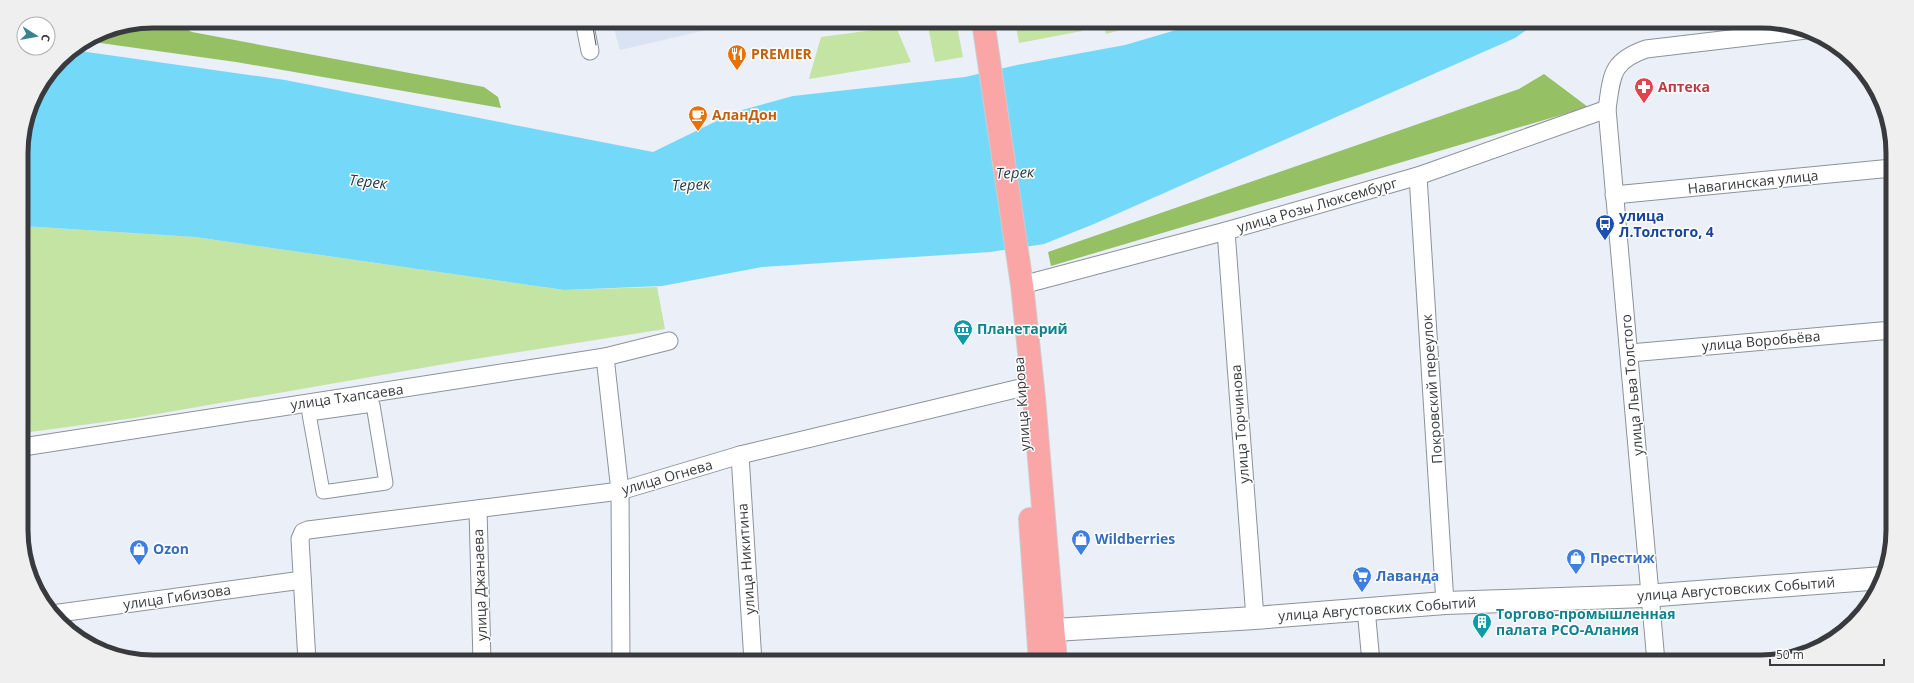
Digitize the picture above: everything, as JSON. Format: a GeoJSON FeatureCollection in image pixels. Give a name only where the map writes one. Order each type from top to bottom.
{"type":"FeatureCollection","features":[{"type":"Feature","properties":{"kind":"main road"},"geometry":{"type":"LineString","coordinates":[[984,28],[1022,280]]}},
{"type":"Feature","properties":{"kind":"main road","name":"улица Кирова"},"geometry":{"type":"LineString","coordinates":[[1022,280],[1017,343],[1020,388],[1046,631],[1054,655]]}},
{"type":"Feature","properties":{"kind":"main road","name":"улица Кирова"},"geometry":{"type":"LineString","coordinates":[[1022,280],[1046,631],[1041,655]]}},
{"type":"Feature","properties":{"kind":"street"},"geometry":{"type":"LineString","coordinates":[[585,28],[590,51]]}},
{"type":"Feature","properties":{"kind":"street","name":"улица Льва Толстого"},"geometry":{"type":"LineString","coordinates":[[1655,655],[1630,353],[1607,109],[1612,78],[1623,60],[1633,54],[1659,46],[1790,32]]}},
{"type":"Feature","properties":{"kind":"street","name":"улица Розы Люксембург"},"geometry":{"type":"LineString","coordinates":[[1022,280],[1226,231],[1418,176],[1607,109]]}},
{"type":"Feature","properties":{"kind":"street","name":"Навагинская улица"},"geometry":{"type":"LineString","coordinates":[[1614,195],[1886,169]]}},
{"type":"Feature","properties":{"kind":"street","name":"Покровский переулок"},"geometry":{"type":"LineString","coordinates":[[1418,176],[1445,603]]}},
{"type":"Feature","properties":{"kind":"street","name":"улица Торчинова"},"geometry":{"type":"LineString","coordinates":[[1226,231],[1255,618]]}},
{"type":"Feature","properties":{"kind":"street","name":"улица Воробьёва"},"geometry":{"type":"LineString","coordinates":[[1630,353],[1886,331]]}},
{"type":"Feature","properties":{"kind":"street","name":"улица Тхапсаева"},"geometry":{"type":"LineString","coordinates":[[28,446],[605,357],[669,341]]}},
{"type":"Feature","properties":{"kind":"street"},"geometry":{"type":"LineString","coordinates":[[605,357],[620,491],[621,655]]}},
{"type":"Feature","properties":{"kind":"street","name":"улица Огнева"},"geometry":{"type":"LineString","coordinates":[[302,580],[300,539],[303,532],[308,530],[620,491],[740,455],[1020,388]]}},
{"type":"Feature","properties":{"kind":"street"},"geometry":{"type":"LineString","coordinates":[[373,405],[386,483],[323,492],[309,414],[373,405]]}},
{"type":"Feature","properties":{"kind":"street","name":"улица Никитина"},"geometry":{"type":"LineString","coordinates":[[740,455],[753,655]]}},
{"type":"Feature","properties":{"kind":"street","name":"улица Джанаева"},"geometry":{"type":"LineString","coordinates":[[478,509],[482,655]]}},
{"type":"Feature","properties":{"kind":"street","name":"улица Августовских Событий"},"geometry":{"type":"LineString","coordinates":[[1046,631],[1255,618],[1366,608],[1445,603],[1650,595],[1876,579]]}},
{"type":"Feature","properties":{"kind":"street"},"geometry":{"type":"LineString","coordinates":[[302,580],[306,655]]}},
{"type":"Feature","properties":{"kind":"street","name":"улица Гибизова"},"geometry":{"type":"LineString","coordinates":[[60,613],[302,580]]}},
{"type":"Feature","properties":{"kind":"street"},"geometry":{"type":"LineString","coordinates":[[1366,608],[1370,655]]}},
{"type":"Feature","properties":{"kind":"shaded area"},"geometry":{"type":"Polygon","coordinates":[[[614,28],[715,28],[620,50],[614,28]]]}},
{"type":"Feature","properties":{"kind":"green space"},"geometry":{"type":"Polygon","coordinates":[[[184,28],[192,32],[484,87],[498,97],[501,108],[236,62],[96,42],[129,30],[184,28]]]}},
{"type":"Feature","properties":{"kind":"green space"},"geometry":{"type":"Polygon","coordinates":[[[896,28],[911,62],[809,79],[821,37],[896,28]]]}},
{"type":"Feature","properties":{"kind":"green space"},"geometry":{"type":"Polygon","coordinates":[[[928,28],[957,28],[963,57],[935,62],[928,28]]]}},
{"type":"Feature","properties":{"kind":"green space"},"geometry":{"type":"Polygon","coordinates":[[[1016,28],[1081,28],[1082,31],[1019,43],[1016,28]]]}},
{"type":"Feature","properties":{"kind":"green space"},"geometry":{"type":"Polygon","coordinates":[[[1104,28],[1128,28],[1106,34],[1104,28]]]}},
{"type":"Feature","properties":{"kind":"green space"},"geometry":{"type":"Polygon","coordinates":[[[1544,74],[1588,107],[1051,266],[1048,252],[1519,89],[1544,74]]]}},
{"type":"Feature","properties":{"kind":"green space"},"geometry":{"type":"Polygon","coordinates":[[[28,226],[195,237],[563,290],[657,287],[665,329],[462,361],[134,418],[28,432],[28,226]]]}},
{"type":"Feature","properties":{"kind":"water","name":"Терек"},"geometry":{"type":"Polygon","coordinates":[[[1183,28],[1529,28],[1515,38],[1094,224],[1044,244],[990,252],[762,267],[662,286],[564,290],[195,237],[28,226],[28,145],[32,121],[41,98],[49,84],[65,65],[81,51],[285,80],[653,152],[735,112],[793,96],[965,77],[1017,65],[1125,45],[1183,28]]]}},
{"type":"Feature","properties":{"kind":"tram line"},"geometry":{"type":"LineString","coordinates":[[593,28],[596,45]]}},
{"type":"Feature","properties":{"kind":"place","name":"PREMIER"},"geometry":{"type":"Point","coordinates":[737,71]}},
{"type":"Feature","properties":{"kind":"place","name":"Аптека"},"geometry":{"type":"Point","coordinates":[1644,104]}},
{"type":"Feature","properties":{"kind":"place","name":"АланДон"},"geometry":{"type":"Point","coordinates":[698,132]}},
{"type":"Feature","properties":{"kind":"place","name":"улица Л.Толстого, 4"},"geometry":{"type":"Point","coordinates":[1605,241]}},
{"type":"Feature","properties":{"kind":"place","name":"Планетарий"},"geometry":{"type":"Point","coordinates":[963,346]}},
{"type":"Feature","properties":{"kind":"place","name":"Wildberries"},"geometry":{"type":"Point","coordinates":[1081,556]}},
{"type":"Feature","properties":{"kind":"place","name":"Ozon"},"geometry":{"type":"Point","coordinates":[139,566]}},
{"type":"Feature","properties":{"kind":"place","name":"Престиж"},"geometry":{"type":"Point","coordinates":[1576,575]}},
{"type":"Feature","properties":{"kind":"place","name":"Лаванда"},"geometry":{"type":"Point","coordinates":[1362,593]}},
{"type":"Feature","properties":{"kind":"place","name":"Торгово-промышленная палата РСО-Алания"},"geometry":{"type":"Point","coordinates":[1482,639]}}]}
